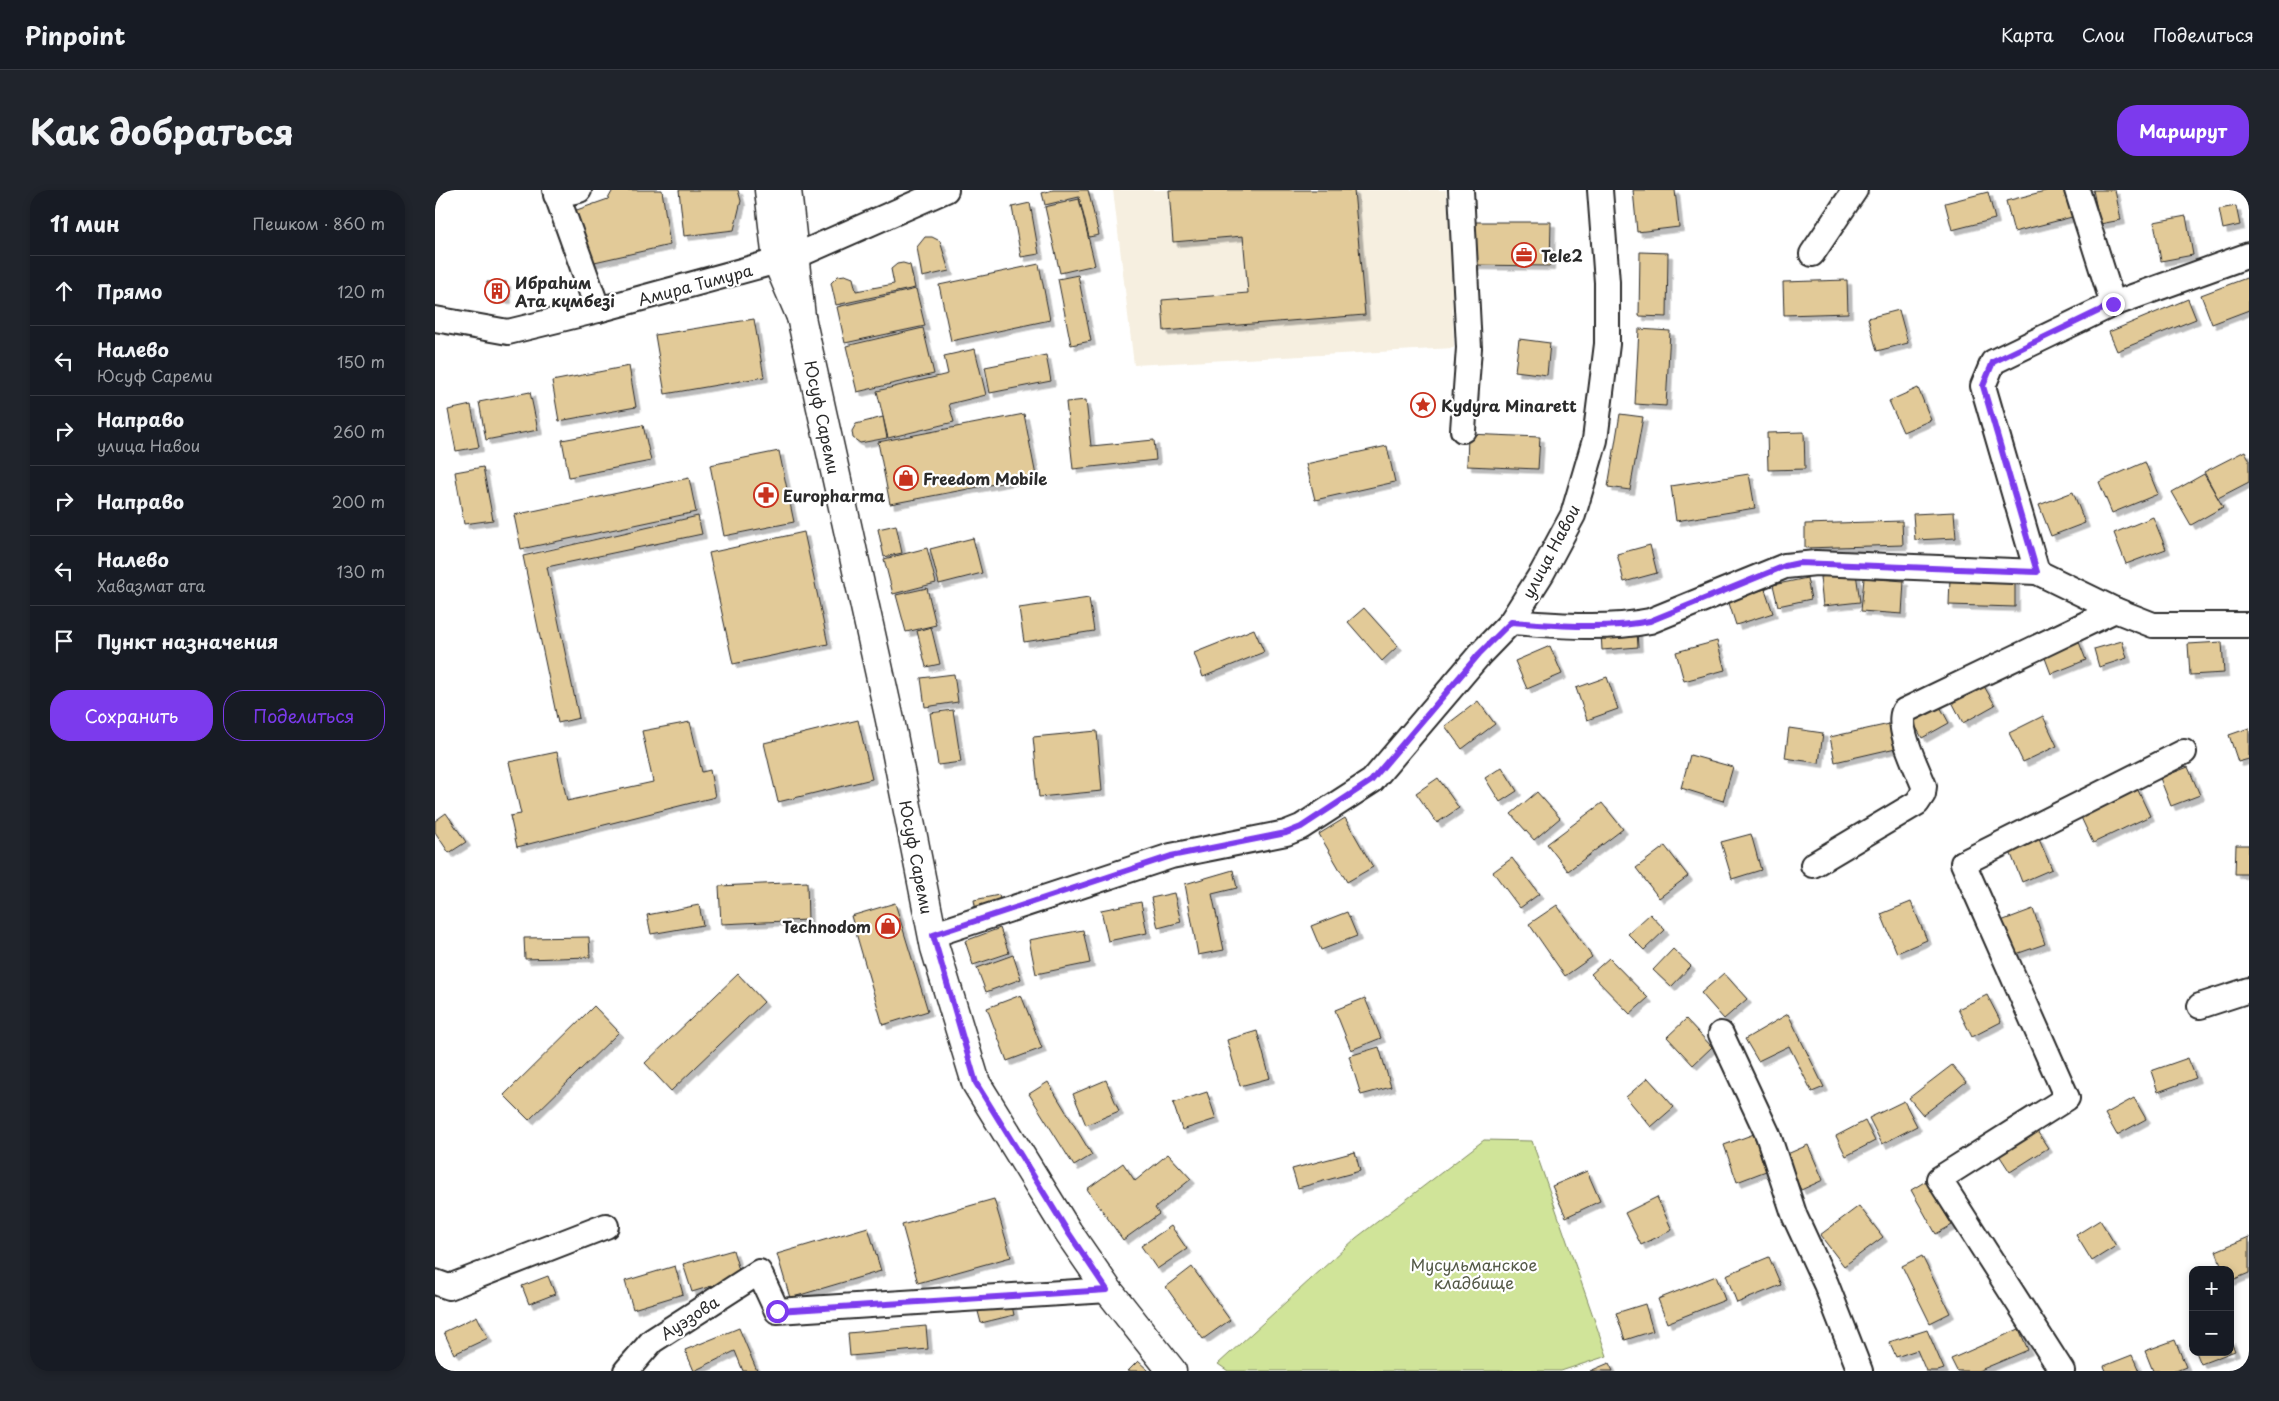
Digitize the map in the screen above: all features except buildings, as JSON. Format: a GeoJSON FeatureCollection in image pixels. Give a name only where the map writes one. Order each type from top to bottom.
{"type":"FeatureCollection","features":[{"type":"Feature","properties":{"kind":"main road","name":"Юсуф Сареми"},"geometry":{"type":"LineString","coordinates":[[769,190],[801,317],[887,710],[933,935],[976,1083],[1068,1232],[1107,1290],[1172,1371]]}},
{"type":"Feature","properties":{"kind":"main road","name":"Юсуф Сареми"},"geometry":{"type":"LineString","coordinates":[[787,190],[787,259]]}},
{"type":"Feature","properties":{"kind":"street"},"geometry":{"type":"LineString","coordinates":[[579,190],[555,192],[598,310]]}},
{"type":"Feature","properties":{"kind":"street","name":"Амира Тимура"},"geometry":{"type":"LineString","coordinates":[[435,318],[508,332],[598,310],[787,259],[946,190]]}},
{"type":"Feature","properties":{"kind":"street"},"geometry":{"type":"LineString","coordinates":[[1461,190],[1469,348],[1463,430]]}},
{"type":"Feature","properties":{"kind":"street","name":"улица Навои"},"geometry":{"type":"LineString","coordinates":[[933,935],[1171,856],[1286,833],[1301,827],[1371,781],[1479,654],[1511,622],[1542,573],[1573,514],[1595,440],[1607,344],[1607,282],[1600,190]]}},
{"type":"Feature","properties":{"kind":"street"},"geometry":{"type":"LineString","coordinates":[[1812,254],[1855,190]]}},
{"type":"Feature","properties":{"kind":"street"},"geometry":{"type":"LineString","coordinates":[[2077,190],[2113,304]]}},
{"type":"Feature","properties":{"kind":"street"},"geometry":{"type":"LineString","coordinates":[[2037,572],[1983,386],[1993,362],[2113,304],[2249,255]]}},
{"type":"Feature","properties":{"kind":"street"},"geometry":{"type":"LineString","coordinates":[[1511,622],[1573,626],[1634,624],[1650,621],[1785,566],[1799,563],[2037,572],[2115,610],[2153,625],[2249,625]]}},
{"type":"Feature","properties":{"kind":"street"},"geometry":{"type":"LineString","coordinates":[[1813,865],[1917,802],[1923,794],[1923,786],[1902,730],[1901,718],[1904,711],[2115,610]]}},
{"type":"Feature","properties":{"kind":"street"},"geometry":{"type":"LineString","coordinates":[[2062,1371],[1939,1178],[2067,1098],[1963,863],[2184,752]]}},
{"type":"Feature","properties":{"kind":"street"},"geometry":{"type":"LineString","coordinates":[[2200,1006],[2249,990]]}},
{"type":"Feature","properties":{"kind":"street"},"geometry":{"type":"LineString","coordinates":[[1721,1034],[1768,1134],[1795,1217],[1826,1284],[1860,1371]]}},
{"type":"Feature","properties":{"kind":"street"},"geometry":{"type":"LineString","coordinates":[[435,1282],[449,1286],[606,1226]]}},
{"type":"Feature","properties":{"kind":"street","name":"Ауэзова"},"geometry":{"type":"LineString","coordinates":[[626,1371],[652,1341],[759,1272],[777,1311],[1107,1290]]}},
{"type":"Feature","properties":{"kind":"shaded area"},"geometry":{"type":"Polygon","coordinates":[[[1113,190],[1446,190],[1450,235],[1454,348],[1134,365],[1113,190]]]}},
{"type":"Feature","properties":{"kind":"green space","name":"Мусульманское кладбище"},"geometry":{"type":"Polygon","coordinates":[[[1484,1140],[1532,1141],[1607,1356],[1561,1371],[1228,1371],[1218,1364],[1356,1238],[1484,1140]]]}},
{"type":"Feature","properties":{"kind":"place","name":"Tele2"},"geometry":{"type":"Point","coordinates":[1524,255]}},
{"type":"Feature","properties":{"kind":"place","name":"Ибраhим Ата күмбезі"},"geometry":{"type":"Point","coordinates":[497,291]}},
{"type":"Feature","properties":{"kind":"place","name":"Kydyra Minarett"},"geometry":{"type":"Point","coordinates":[1423,405]}},
{"type":"Feature","properties":{"kind":"place","name":"Freedom Mobile"},"geometry":{"type":"Point","coordinates":[906,478]}},
{"type":"Feature","properties":{"kind":"place","name":"Europharma"},"geometry":{"type":"Point","coordinates":[766,495]}},
{"type":"Feature","properties":{"kind":"place","name":"Technodom"},"geometry":{"type":"Point","coordinates":[888,926]}},
{"type":"Feature","properties":{"kind":"route"},"geometry":{"type":"LineString","coordinates":[[777,1311],[1107,1290],[1068,1232],[976,1083],[935,948],[933,935],[1171,856],[1286,833],[1301,827],[1371,781],[1479,654],[1511,622],[1573,626],[1634,624],[1650,621],[1785,566],[1799,563],[2037,572],[1983,386],[1993,362],[2113,304]]}}]}
